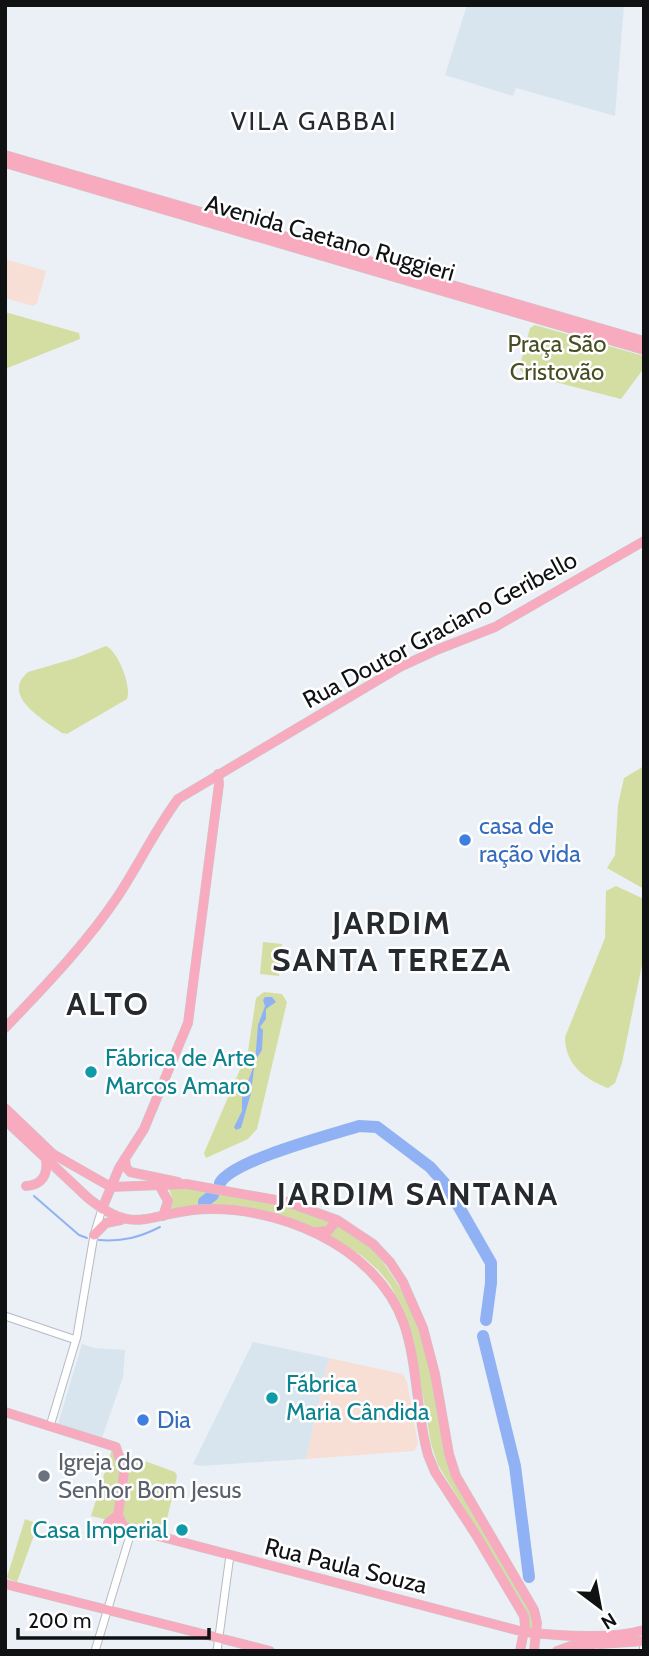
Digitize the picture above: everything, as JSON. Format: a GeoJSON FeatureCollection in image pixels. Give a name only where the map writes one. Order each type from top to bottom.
{"type":"FeatureCollection","features":[{"type":"Feature","properties":{"kind":"main road","name":"Avenida Caetano Ruggieri"},"geometry":{"type":"LineString","coordinates":[[5,155],[644,341]]}},
{"type":"Feature","properties":{"kind":"main road","name":"Avenida Caetano Ruggieri"},"geometry":{"type":"LineString","coordinates":[[5,163],[644,350]]}},
{"type":"Feature","properties":{"kind":"main road","name":"Rua Doutor Graciano Geribello"},"geometry":{"type":"LineString","coordinates":[[5,1028],[68,960],[116,899],[150,839],[178,799],[400,667],[495,627],[644,541]]}},
{"type":"Feature","properties":{"kind":"main road"},"geometry":{"type":"LineString","coordinates":[[102,1209],[125,1158],[144,1129],[188,1023],[219,784],[218,774]]}},
{"type":"Feature","properties":{"kind":"main road"},"geometry":{"type":"LineString","coordinates":[[5,1108],[53,1154],[111,1187],[186,1184]]}},
{"type":"Feature","properties":{"kind":"main road"},"geometry":{"type":"LineString","coordinates":[[5,1120],[102,1209],[123,1220]]}},
{"type":"Feature","properties":{"kind":"main road"},"geometry":{"type":"LineString","coordinates":[[125,1158],[130,1172],[287,1202],[321,1212],[366,1238],[382,1252],[410,1296],[423,1328],[453,1468],[465,1495],[530,1602],[537,1623],[534,1651]]}},
{"type":"Feature","properties":{"kind":"main road"},"geometry":{"type":"LineString","coordinates":[[26,1186],[34,1185],[44,1177],[46,1159]]}},
{"type":"Feature","properties":{"kind":"main road"},"geometry":{"type":"LineString","coordinates":[[151,1177],[161,1186],[168,1201],[163,1216]]}},
{"type":"Feature","properties":{"kind":"main road"},"geometry":{"type":"LineString","coordinates":[[94,1235],[106,1223],[123,1220],[140,1220],[203,1210],[245,1213],[275,1219],[313,1232],[334,1243],[380,1280],[396,1303],[408,1340],[424,1438],[432,1465],[522,1612],[525,1621],[520,1651]]}},
{"type":"Feature","properties":{"kind":"main road"},"geometry":{"type":"LineString","coordinates":[[313,1232],[328,1231],[337,1220]]}},
{"type":"Feature","properties":{"kind":"main road"},"geometry":{"type":"LineString","coordinates":[[5,1412],[116,1447],[125,1479],[118,1515],[108,1523]]}},
{"type":"Feature","properties":{"kind":"main road"},"geometry":{"type":"LineString","coordinates":[[118,1515],[128,1528]]}},
{"type":"Feature","properties":{"kind":"main road","name":"Rua Paula Souza"},"geometry":{"type":"LineString","coordinates":[[128,1528],[524,1632],[565,1635],[631,1634],[644,1630]]}},
{"type":"Feature","properties":{"kind":"main road"},"geometry":{"type":"LineString","coordinates":[[5,1584],[270,1651]]}},
{"type":"Feature","properties":{"kind":"main road"},"geometry":{"type":"LineString","coordinates":[[557,1651],[578,1646],[644,1644]]}},
{"type":"Feature","properties":{"kind":"street"},"geometry":{"type":"LineString","coordinates":[[50,1426],[76,1340],[94,1235],[102,1209]]}},
{"type":"Feature","properties":{"kind":"street"},"geometry":{"type":"LineString","coordinates":[[5,1316],[76,1340]]}},
{"type":"Feature","properties":{"kind":"street"},"geometry":{"type":"LineString","coordinates":[[94,1651],[128,1528]]}},
{"type":"Feature","properties":{"kind":"street"},"geometry":{"type":"LineString","coordinates":[[217,1651],[230,1555]]}},
{"type":"Feature","properties":{"kind":"street"},"geometry":{"type":"LineString","coordinates":[[643,1651],[644,1644]]}},
{"type":"Feature","properties":{"kind":"street"},"geometry":{"type":"LineString","coordinates":[[578,1646],[596,1651]]}},
{"type":"Feature","properties":{"kind":"shaded area"},"geometry":{"type":"Polygon","coordinates":[[[467,5],[624,5],[615,116],[516,88],[513,96],[445,75],[467,5]]]}},
{"type":"Feature","properties":{"kind":"shaded area"},"geometry":{"type":"Polygon","coordinates":[[[5,259],[46,271],[37,303],[33,306],[5,298],[5,259]]]}},
{"type":"Feature","properties":{"kind":"shaded area","name":"Fábrica Maria Cândida"},"geometry":{"type":"Polygon","coordinates":[[[253,1342],[329,1358],[306,1459],[201,1466],[193,1464],[253,1342]]]}},
{"type":"Feature","properties":{"kind":"shaded area"},"geometry":{"type":"Polygon","coordinates":[[[82,1344],[94,1348],[125,1350],[123,1377],[102,1438],[58,1424],[82,1344]]]}},
{"type":"Feature","properties":{"kind":"shaded area"},"geometry":{"type":"Polygon","coordinates":[[[329,1358],[403,1374],[407,1382],[418,1444],[414,1451],[306,1459],[329,1358]]]}},
{"type":"Feature","properties":{"kind":"green space"},"geometry":{"type":"Polygon","coordinates":[[[5,312],[79,333],[80,339],[5,369],[5,312]]]}},
{"type":"Feature","properties":{"kind":"green space","name":"Praça São Cristovão"},"geometry":{"type":"Polygon","coordinates":[[[535,325],[644,356],[644,368],[621,399],[524,374],[520,365],[530,328],[535,325]]]}},
{"type":"Feature","properties":{"kind":"green space"},"geometry":{"type":"Polygon","coordinates":[[[106,646],[111,649],[123,670],[128,686],[127,699],[67,734],[28,707],[19,690],[21,681],[28,672],[106,646]]]}},
{"type":"Feature","properties":{"kind":"green space"},"geometry":{"type":"Polygon","coordinates":[[[644,766],[644,889],[607,868],[615,855],[618,805],[624,778],[644,766]]]}},
{"type":"Feature","properties":{"kind":"green space"},"geometry":{"type":"Polygon","coordinates":[[[616,886],[644,899],[644,955],[622,1063],[615,1083],[608,1088],[577,1069],[568,1055],[565,1037],[605,938],[606,891],[616,886]]]}},
{"type":"Feature","properties":{"kind":"green space"},"geometry":{"type":"Polygon","coordinates":[[[263,942],[282,944],[279,976],[260,974],[263,942]]]}},
{"type":"Feature","properties":{"kind":"green space"},"geometry":{"type":"Polygon","coordinates":[[[264,992],[282,994],[287,1002],[257,1129],[248,1139],[206,1158],[204,1153],[248,1051],[256,998],[264,992]]]}},
{"type":"Feature","properties":{"kind":"green space"},"geometry":{"type":"Polygon","coordinates":[[[187,1187],[291,1205],[327,1218],[369,1246],[383,1262],[407,1298],[421,1331],[453,1479],[533,1617],[534,1629],[529,1629],[525,1608],[438,1465],[431,1444],[413,1337],[403,1308],[389,1283],[362,1256],[329,1236],[217,1205],[170,1209],[173,1201],[169,1188],[187,1187]]]}},
{"type":"Feature","properties":{"kind":"green space"},"geometry":{"type":"Polygon","coordinates":[[[112,1449],[175,1472],[177,1476],[165,1528],[159,1531],[128,1524],[123,1515],[115,1513],[108,1520],[91,1516],[112,1449]]]}},
{"type":"Feature","properties":{"kind":"green space"},"geometry":{"type":"Polygon","coordinates":[[[25,1519],[38,1524],[17,1582],[7,1577],[25,1519]]]}},
{"type":"Feature","properties":{"kind":"water"},"geometry":{"type":"Polygon","coordinates":[[[265,997],[272,997],[276,1002],[266,1009],[266,1019],[260,1027],[263,1030],[262,1050],[255,1061],[258,1025],[265,1006],[263,1000],[265,997]]]}},
{"type":"Feature","properties":{"kind":"water"},"geometry":{"type":"Polygon","coordinates":[[[255,1063],[251,1093],[241,1128],[236,1130],[234,1127],[242,1111],[242,1098],[255,1063]]]}},
{"type":"Feature","properties":{"kind":"waterway"},"geometry":{"type":"LineString","coordinates":[[220,1183],[243,1166],[284,1149],[359,1126],[377,1127],[430,1167],[447,1186],[491,1263],[486,1320]]}},
{"type":"Feature","properties":{"kind":"waterway"},"geometry":{"type":"LineString","coordinates":[[204,1202],[213,1195]]}},
{"type":"Feature","properties":{"kind":"waterway"},"geometry":{"type":"LineString","coordinates":[[34,1196],[79,1235],[87,1238]]}},
{"type":"Feature","properties":{"kind":"waterway"},"geometry":{"type":"LineString","coordinates":[[99,1240],[131,1238],[160,1227]]}},
{"type":"Feature","properties":{"kind":"waterway"},"geometry":{"type":"LineString","coordinates":[[483,1336],[515,1466],[529,1577]]}},
{"type":"Feature","properties":{"kind":"place","name":"casa de ração vida"},"geometry":{"type":"Point","coordinates":[465,840]}},
{"type":"Feature","properties":{"kind":"place","name":"Fábrica de Arte Marcos Amaro"},"geometry":{"type":"Point","coordinates":[91,1072]}},
{"type":"Feature","properties":{"kind":"place","name":"Fábrica Maria Cândida"},"geometry":{"type":"Point","coordinates":[272,1398]}},
{"type":"Feature","properties":{"kind":"place","name":"Dia"},"geometry":{"type":"Point","coordinates":[143,1420]}},
{"type":"Feature","properties":{"kind":"place","name":"Igreja do Senhor Bom Jesus"},"geometry":{"type":"Point","coordinates":[44,1476]}},
{"type":"Feature","properties":{"kind":"place","name":"Casa Imperial"},"geometry":{"type":"Point","coordinates":[182,1530]}},
{"type":"Feature","properties":{"kind":"district","name":"VILA GABBAI"},"geometry":{"type":"Point","coordinates":[314,121]}},
{"type":"Feature","properties":{"kind":"district","name":"JARDIM SANTA TEREZA"},"geometry":{"type":"Point","coordinates":[392,942]}},
{"type":"Feature","properties":{"kind":"district","name":"ALTO"},"geometry":{"type":"Point","coordinates":[108,1004]}},
{"type":"Feature","properties":{"kind":"district","name":"JARDIM SANTANA"},"geometry":{"type":"Point","coordinates":[418,1194]}}]}
